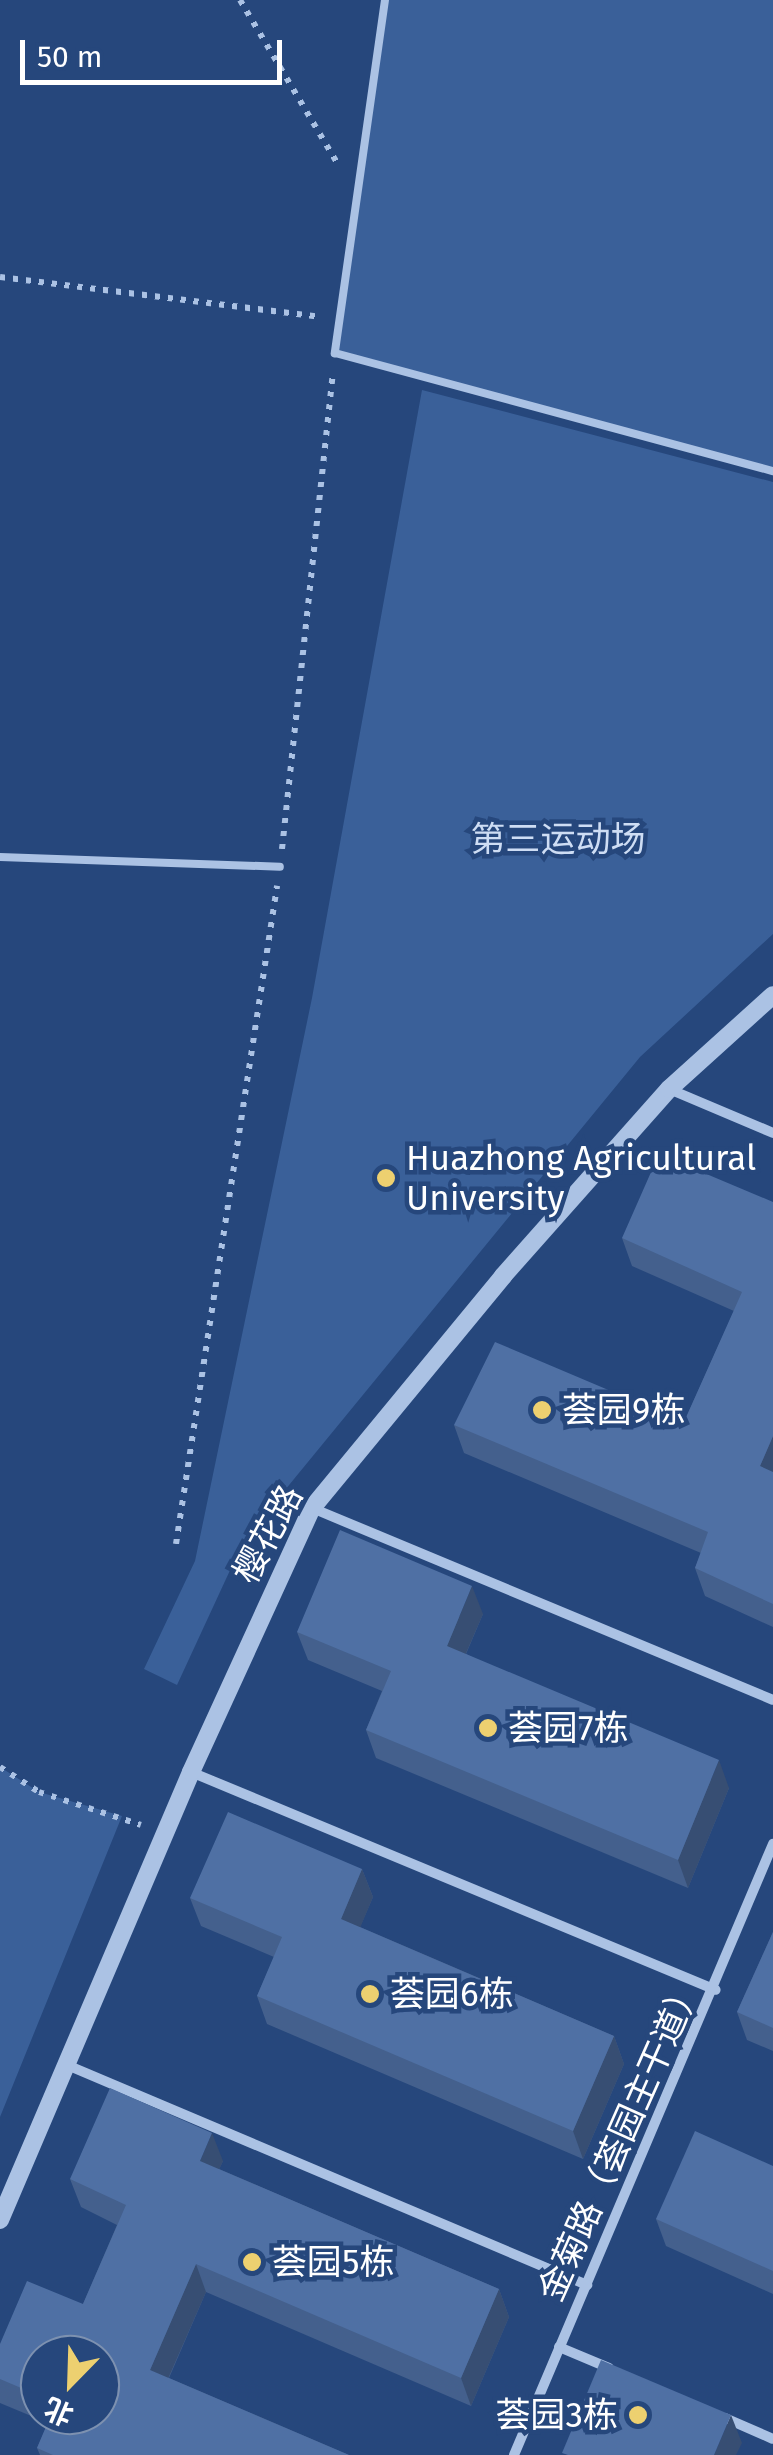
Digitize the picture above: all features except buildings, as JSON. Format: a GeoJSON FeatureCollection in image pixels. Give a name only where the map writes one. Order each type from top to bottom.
{"type":"FeatureCollection","features":[{"type":"Feature","properties":{"kind":"street","name":"樱花路"},"geometry":{"type":"LineString","coordinates":[[0,2220],[8,2179],[67,2066],[191,1772],[312,1508],[503,1276],[669,1089],[773,994]]}},
{"type":"Feature","properties":{"kind":"street"},"geometry":{"type":"LineString","coordinates":[[669,1089],[773,1133]]}},
{"type":"Feature","properties":{"kind":"street"},"geometry":{"type":"LineString","coordinates":[[312,1508],[773,1700]]}},
{"type":"Feature","properties":{"kind":"street"},"geometry":{"type":"LineString","coordinates":[[191,1772],[716,1990]]}},
{"type":"Feature","properties":{"kind":"street","name":"金菊路（荟园主干道）"},"geometry":{"type":"LineString","coordinates":[[514,2455],[716,1990],[773,1844]]}},
{"type":"Feature","properties":{"kind":"street"},"geometry":{"type":"LineString","coordinates":[[67,2066],[586,2286]]}},
{"type":"Feature","properties":{"kind":"street"},"geometry":{"type":"LineString","coordinates":[[559,2346],[630,2377]]}},
{"type":"Feature","properties":{"kind":"street"},"geometry":{"type":"LineString","coordinates":[[720,2416],[773,2439]]}},
{"type":"Feature","properties":{"kind":"lane"},"geometry":{"type":"LineString","coordinates":[[385,0],[336,319],[335,353],[773,471]]}},
{"type":"Feature","properties":{"kind":"lane"},"geometry":{"type":"LineString","coordinates":[[0,857],[280,867]]}},
{"type":"Feature","properties":{"kind":"path"},"geometry":{"type":"LineString","coordinates":[[240,0],[356,193]]}},
{"type":"Feature","properties":{"kind":"path"},"geometry":{"type":"LineString","coordinates":[[0,277],[336,319]]}},
{"type":"Feature","properties":{"kind":"path"},"geometry":{"type":"LineString","coordinates":[[176,1544],[280,867],[335,353]]}},
{"type":"Feature","properties":{"kind":"path"},"geometry":{"type":"LineString","coordinates":[[0,1767],[39,1792],[122,1816],[164,1836]]}},
{"type":"Feature","properties":{"kind":"green space"},"geometry":{"type":"Polygon","coordinates":[[[385,0],[773,0],[773,471],[335,353],[385,0]]]}},
{"type":"Feature","properties":{"kind":"green space","name":"第三运动场"},"geometry":{"type":"Polygon","coordinates":[[[422,390],[773,482],[773,934],[640,1057],[244,1540],[177,1685],[144,1669],[195,1561],[312,998],[422,390]]]}},
{"type":"Feature","properties":{"kind":"green space"},"geometry":{"type":"Polygon","coordinates":[[[0,1767],[39,1792],[122,1816],[0,2117],[0,1767]]]}},
{"type":"Feature","properties":{"kind":"place","name":"Huazhong Agricultural University"},"geometry":{"type":"Point","coordinates":[386,1178]}},
{"type":"Feature","properties":{"kind":"place","name":"荟园9栋"},"geometry":{"type":"Point","coordinates":[542,1410]}},
{"type":"Feature","properties":{"kind":"place","name":"荟园7栋"},"geometry":{"type":"Point","coordinates":[488,1728]}},
{"type":"Feature","properties":{"kind":"place","name":"荟园6栋"},"geometry":{"type":"Point","coordinates":[370,1994]}},
{"type":"Feature","properties":{"kind":"place","name":"荟园5栋"},"geometry":{"type":"Point","coordinates":[252,2262]}},
{"type":"Feature","properties":{"kind":"place","name":"荟园3栋"},"geometry":{"type":"Point","coordinates":[638,2415]}}]}
